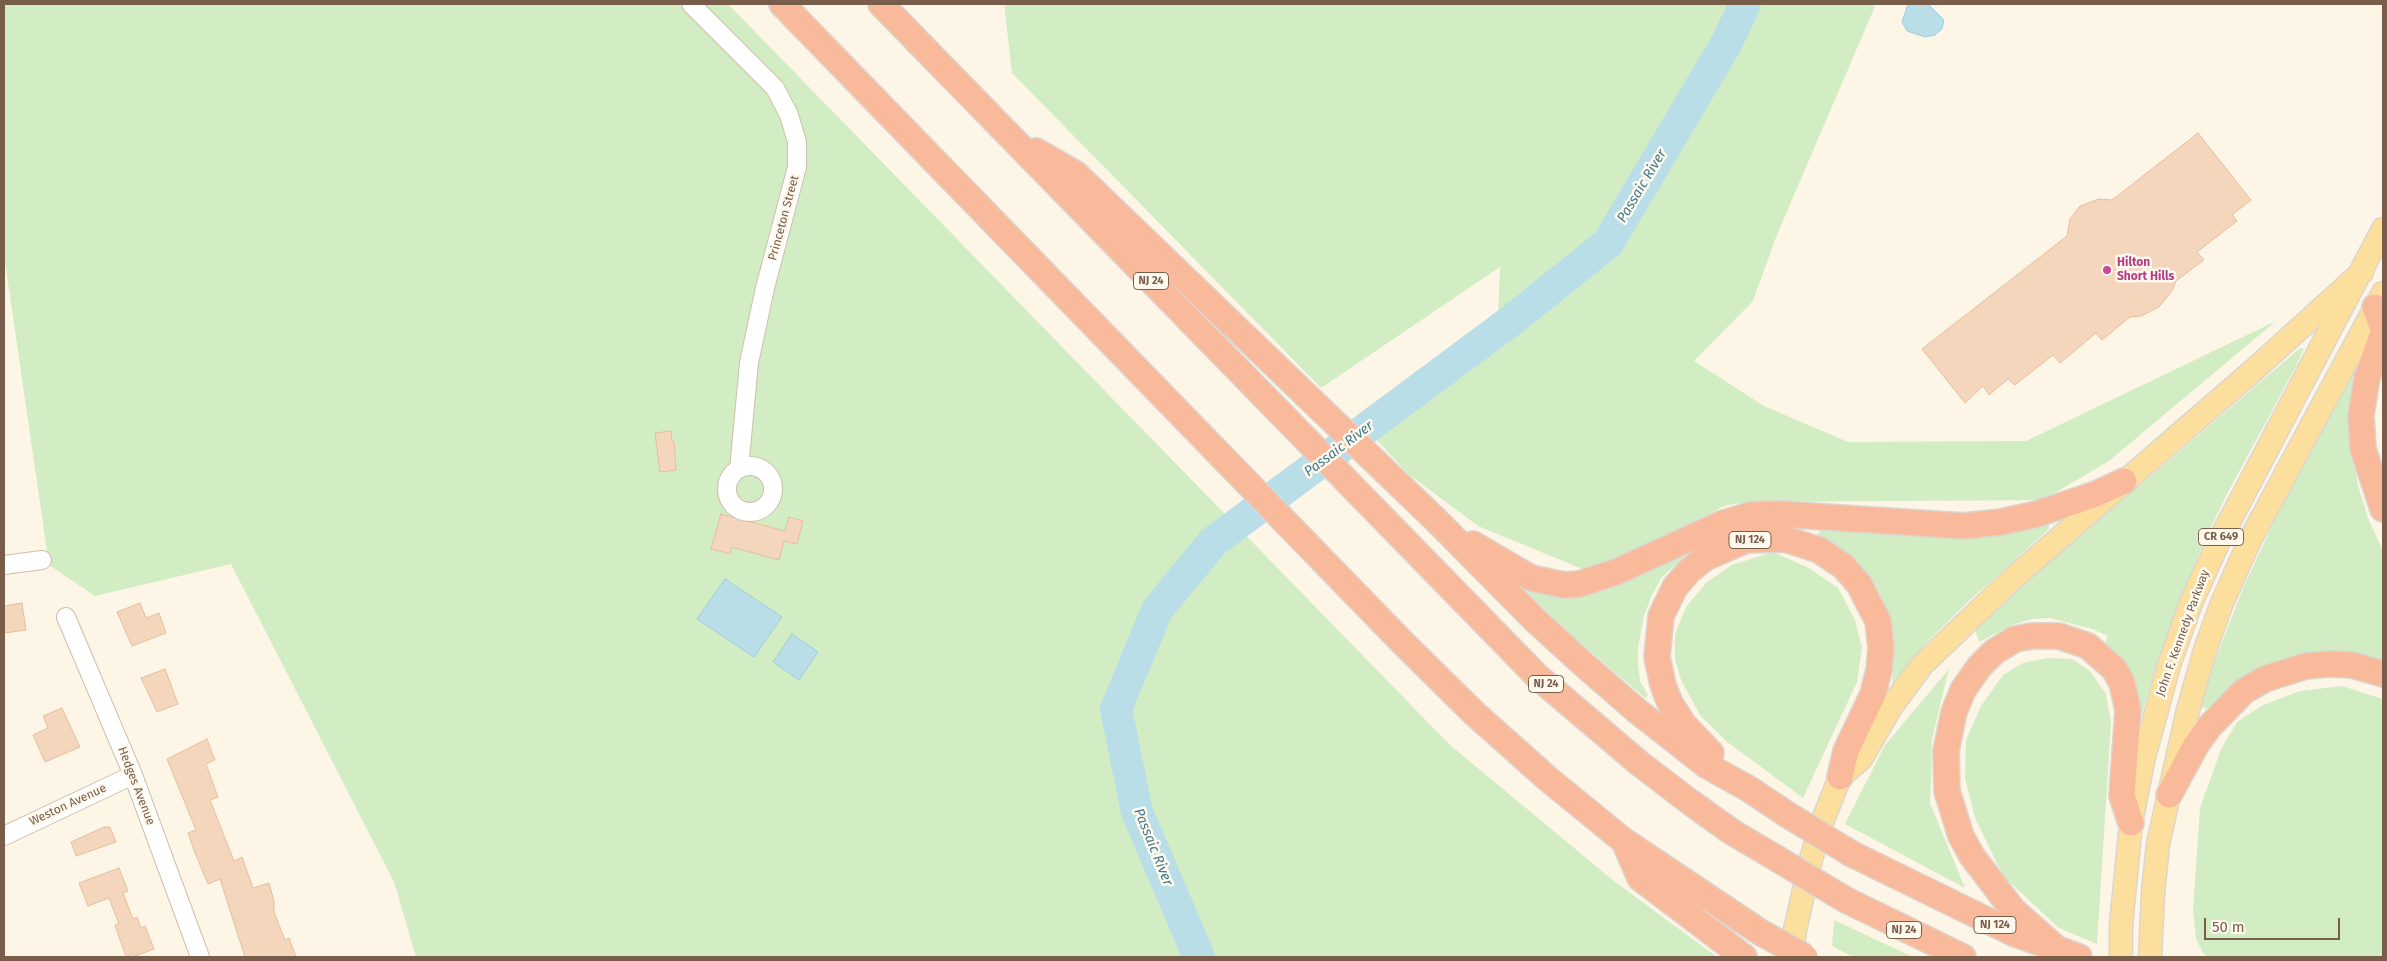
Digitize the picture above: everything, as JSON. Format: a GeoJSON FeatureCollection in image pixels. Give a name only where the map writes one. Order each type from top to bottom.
{"type":"FeatureCollection","features":[{"type":"Feature","properties":{"kind":"highway"},"geometry":{"type":"LineString","coordinates":[[782,4],[1292,529],[1474,713],[1548,779],[1624,841],[1760,932],[1805,957]]}},
{"type":"Feature","properties":{"kind":"highway","name":"NJ 24"},"geometry":{"type":"LineString","coordinates":[[881,4],[1539,678],[1661,780],[1732,832],[1846,900],[1963,957]]}},
{"type":"Feature","properties":{"kind":"highway"},"geometry":{"type":"LineString","coordinates":[[1010,136],[1076,174],[1314,406],[1437,521],[1534,620],[1636,710],[1706,765],[1749,789]]}},
{"type":"Feature","properties":{"kind":"highway"},"geometry":{"type":"LineString","coordinates":[[2381,315],[2361,415],[2363,448],[2383,509]]}},
{"type":"Feature","properties":{"kind":"highway"},"geometry":{"type":"LineString","coordinates":[[2374,477],[2383,454]]}},
{"type":"Feature","properties":{"kind":"highway"},"geometry":{"type":"LineString","coordinates":[[1437,521],[1517,571],[1545,583],[1564,585],[1579,584],[1616,572],[1720,524],[1750,515],[1780,514],[1868,521],[1974,525],[2001,522],[2037,514],[2089,496],[2124,481]]}},
{"type":"Feature","properties":{"kind":"highway","name":"NJ 124"},"geometry":{"type":"LineString","coordinates":[[1840,777],[1846,751],[1873,694],[1880,670],[1882,648],[1878,621],[1859,584],[1842,566],[1819,550],[1785,539],[1746,540],[1731,544],[1705,558],[1689,571],[1675,587],[1661,616],[1657,657],[1663,685],[1670,703],[1684,725],[1749,789],[1852,854],[2013,933],[2070,953]]}},
{"type":"Feature","properties":{"kind":"highway"},"geometry":{"type":"LineString","coordinates":[[2070,953],[2013,910],[1972,856],[1961,836],[1947,791],[1946,751],[1954,712],[1963,690],[1979,667],[1994,652],[2015,640],[2032,636],[2059,636],[2088,646],[2114,669],[2122,684],[2128,710],[2122,796],[2131,823]]}},
{"type":"Feature","properties":{"kind":"highway"},"geometry":{"type":"LineString","coordinates":[[2168,795],[2196,745],[2209,727],[2244,691],[2265,679],[2306,666],[2330,664],[2352,665],[2383,674]]}},
{"type":"Feature","properties":{"kind":"highway"},"geometry":{"type":"LineString","coordinates":[[1624,841],[1640,878],[1744,957]]}},
{"type":"Feature","properties":{"kind":"main road","name":"John F. Kennedy Parkway"},"geometry":{"type":"LineString","coordinates":[[2121,957],[2121,925],[2131,823],[2157,703],[2194,595],[2218,543],[2383,229]]}},
{"type":"Feature","properties":{"kind":"main road"},"geometry":{"type":"LineString","coordinates":[[1840,777],[1861,759],[1891,707],[1922,665],[2011,580],[2256,368],[2362,272]]}},
{"type":"Feature","properties":{"kind":"main road","name":"CR 649"},"geometry":{"type":"LineString","coordinates":[[2150,957],[2153,893],[2158,844],[2187,714],[2205,650],[2222,603],[2249,542],[2381,315]]}},
{"type":"Feature","properties":{"kind":"main road","name":"NJ 124"},"geometry":{"type":"LineString","coordinates":[[1792,957],[1795,930],[1811,860],[1823,820],[1840,777]]}},
{"type":"Feature","properties":{"kind":"street","name":"Princeton Street"},"geometry":{"type":"LineString","coordinates":[[691,4],[775,88],[789,115],[797,142],[798,167],[765,288],[749,363],[739,468]]}},
{"type":"Feature","properties":{"kind":"street"},"geometry":{"type":"LineString","coordinates":[[4,566],[42,560]]}},
{"type":"Feature","properties":{"kind":"street","name":"Hedges Avenue"},"geometry":{"type":"LineString","coordinates":[[66,616],[133,775],[200,957]]}},
{"type":"Feature","properties":{"kind":"street","name":"Weston Avenue"},"geometry":{"type":"LineString","coordinates":[[4,836],[133,775]]}},
{"type":"Feature","properties":{"kind":"green space"},"geometry":{"type":"Polygon","coordinates":[[[4,4],[728,4],[1450,745],[1614,881],[1717,957],[416,957],[394,882],[231,564],[95,596],[49,565],[4,255],[4,4]]]}},
{"type":"Feature","properties":{"kind":"green space"},"geometry":{"type":"Polygon","coordinates":[[[1004,4],[1876,4],[1776,237],[1753,301],[1694,361],[1764,406],[1848,442],[2026,441],[2276,321],[2109,461],[2043,500],[1747,502],[1724,506],[1671,534],[1587,571],[1478,526],[1407,473],[1376,439],[1497,342],[1500,267],[1321,388],[1012,73],[1004,4]]]}},
{"type":"Feature","properties":{"kind":"green space"},"geometry":{"type":"Polygon","coordinates":[[[2300,348],[2304,349],[2294,370],[2227,494],[2204,542],[2183,592],[2158,661],[2142,714],[2137,713],[2136,688],[2129,670],[2105,642],[2108,636],[2092,629],[2050,618],[2032,619],[2012,625],[1979,642],[1974,627],[2300,348]]]}},
{"type":"Feature","properties":{"kind":"green space"},"geometry":{"type":"Polygon","coordinates":[[[2362,358],[2353,451],[2358,486],[2368,518],[2383,551],[2383,663],[2239,683],[2206,709],[2201,706],[2209,675],[2244,586],[2276,517],[2362,358]]]}},
{"type":"Feature","properties":{"kind":"green space"},"geometry":{"type":"Polygon","coordinates":[[[2049,524],[2049,529],[1970,600],[1928,641],[1892,685],[1894,655],[1892,628],[1885,605],[1876,586],[1863,569],[1841,550],[1817,535],[1822,529],[1905,535],[1973,536],[2049,524]]]}},
{"type":"Feature","properties":{"kind":"green space"},"geometry":{"type":"Polygon","coordinates":[[[1773,552],[1809,568],[1838,588],[1855,620],[1862,648],[1857,682],[1803,798],[1726,741],[1700,715],[1681,680],[1675,659],[1675,634],[1686,607],[1707,582],[1732,565],[1773,552]]]}},
{"type":"Feature","properties":{"kind":"green space"},"geometry":{"type":"Polygon","coordinates":[[[1680,554],[1684,557],[1662,577],[1651,597],[1644,616],[1638,648],[1638,663],[1640,681],[1648,695],[1645,698],[1579,642],[1525,591],[1528,587],[1577,596],[1591,594],[1680,554]]]}},
{"type":"Feature","properties":{"kind":"green space"},"geometry":{"type":"Polygon","coordinates":[[[2047,658],[2072,659],[2090,671],[2106,694],[2111,723],[2097,944],[2059,928],[2003,876],[1975,818],[1965,778],[1966,740],[1981,706],[2003,675],[2023,663],[2047,658]]]}},
{"type":"Feature","properties":{"kind":"green space"},"geometry":{"type":"Polygon","coordinates":[[[1949,669],[1932,739],[1930,803],[1965,888],[1845,824],[1885,745],[1949,669]]]}},
{"type":"Feature","properties":{"kind":"green space"},"geometry":{"type":"Polygon","coordinates":[[[2342,686],[2383,699],[2383,957],[2208,957],[2203,953],[2196,939],[2193,911],[2200,808],[2221,749],[2237,722],[2263,705],[2300,691],[2342,686]]]}},
{"type":"Feature","properties":{"kind":"green space"},"geometry":{"type":"Polygon","coordinates":[[[1834,920],[1913,957],[1853,957],[1832,946],[1834,920]]]}},
{"type":"Feature","properties":{"kind":"water"},"geometry":{"type":"Polygon","coordinates":[[[1908,4],[1928,4],[1944,20],[1942,29],[1935,35],[1925,37],[1907,31],[1902,22],[1908,4]]]}},
{"type":"Feature","properties":{"kind":"water"},"geometry":{"type":"Polygon","coordinates":[[[725,579],[782,617],[754,657],[697,619],[725,579]]]}},
{"type":"Feature","properties":{"kind":"water"},"geometry":{"type":"Polygon","coordinates":[[[792,634],[818,652],[799,680],[773,662],[792,634]]]}},
{"type":"Feature","properties":{"kind":"building","name":"Hilton Short Hills"},"geometry":{"type":"Polygon","coordinates":[[[2198,133],[2251,200],[2232,215],[2237,221],[2197,252],[2204,260],[2176,281],[2172,291],[2159,307],[2141,316],[2130,317],[2102,340],[2096,333],[2060,363],[2053,355],[2015,385],[2008,379],[1989,395],[1983,386],[1965,403],[1922,349],[2067,236],[2070,219],[2080,206],[2099,199],[2112,200],[2198,133]]]}},
{"type":"Feature","properties":{"kind":"building"},"geometry":{"type":"Polygon","coordinates":[[[671,431],[672,441],[674,441],[676,470],[660,472],[655,433],[671,431]]]}},
{"type":"Feature","properties":{"kind":"building"},"geometry":{"type":"Polygon","coordinates":[[[721,514],[785,531],[789,517],[803,521],[797,544],[784,541],[779,560],[732,547],[730,554],[711,549],[721,514]]]}},
{"type":"Feature","properties":{"kind":"building"},"geometry":{"type":"Polygon","coordinates":[[[22,603],[26,630],[4,633],[4,606],[22,603]]]}},
{"type":"Feature","properties":{"kind":"building"},"geometry":{"type":"Polygon","coordinates":[[[140,603],[146,618],[159,613],[166,633],[132,646],[117,612],[140,603]]]}},
{"type":"Feature","properties":{"kind":"building"},"geometry":{"type":"Polygon","coordinates":[[[165,669],[178,704],[157,712],[141,678],[165,669]]]}},
{"type":"Feature","properties":{"kind":"building"},"geometry":{"type":"Polygon","coordinates":[[[62,708],[80,747],[45,762],[33,735],[48,728],[43,716],[62,708]]]}},
{"type":"Feature","properties":{"kind":"building"},"geometry":{"type":"Polygon","coordinates":[[[207,739],[215,760],[206,764],[218,797],[210,800],[234,861],[242,857],[253,888],[269,883],[274,901],[274,912],[285,940],[289,938],[296,957],[245,957],[220,879],[208,884],[195,853],[188,833],[196,830],[167,759],[207,739]]]}},
{"type":"Feature","properties":{"kind":"building"},"geometry":{"type":"Polygon","coordinates":[[[104,827],[110,827],[116,842],[76,856],[71,842],[104,827]]]}},
{"type":"Feature","properties":{"kind":"building"},"geometry":{"type":"Polygon","coordinates":[[[119,868],[128,891],[123,893],[133,919],[137,917],[141,928],[145,926],[154,949],[135,956],[134,954],[126,957],[115,925],[119,924],[109,898],[88,906],[79,883],[119,868]]]}},
{"type":"Feature","properties":{"kind":"waterway","name":"Passaic River"},"geometry":{"type":"LineString","coordinates":[[1199,957],[1137,812],[1116,709],[1157,610],[1213,542],[1512,320],[1608,243],[1726,44],[1745,4]]}},
{"type":"Feature","properties":{"kind":"place","name":"Hilton Short Hills"},"geometry":{"type":"Point","coordinates":[2107,270]}}]}
